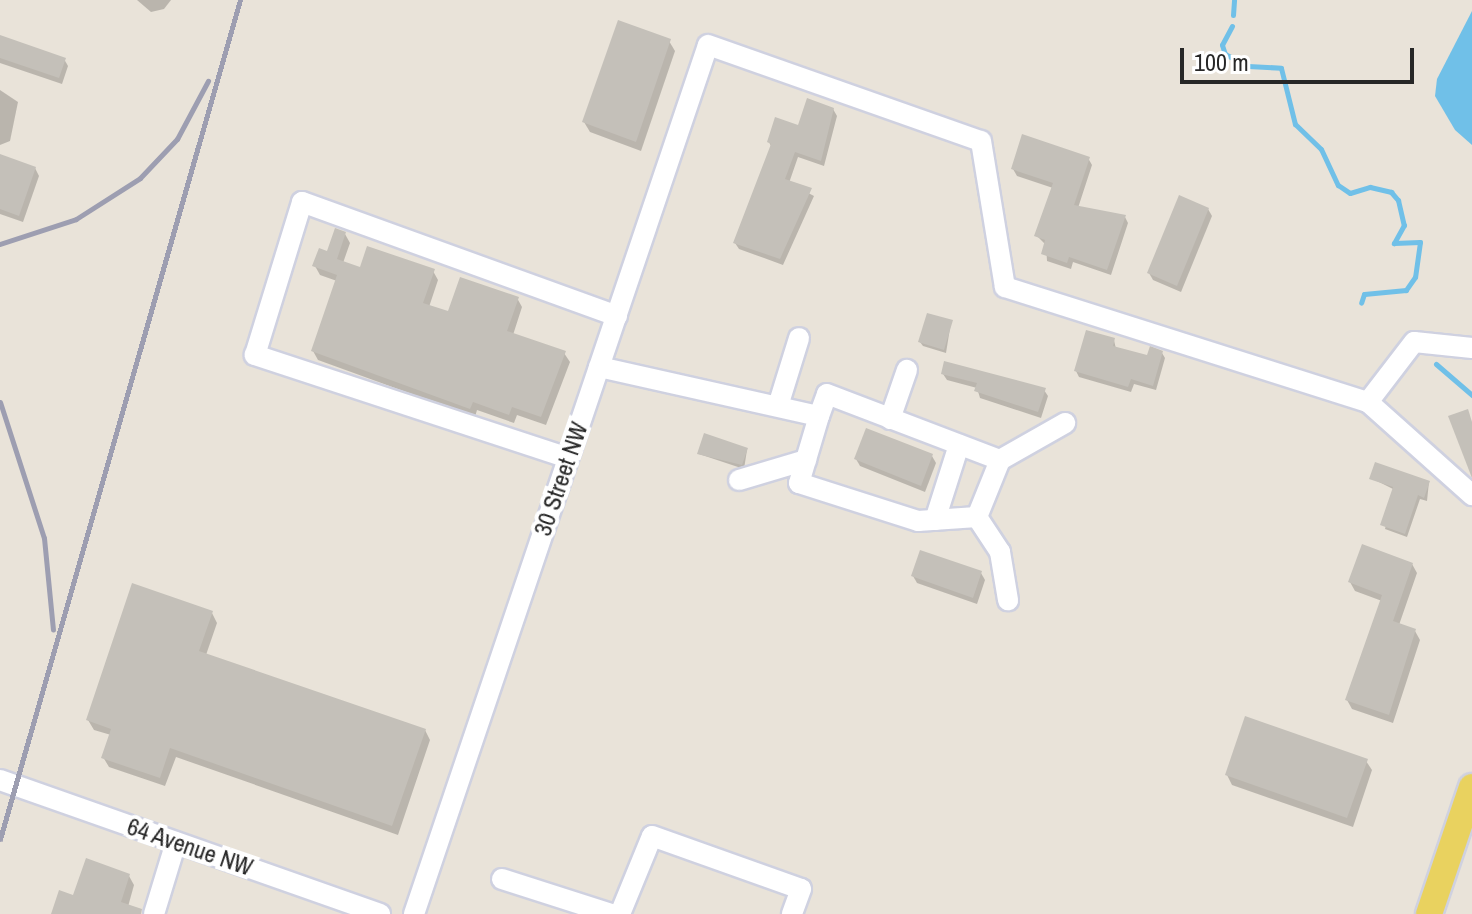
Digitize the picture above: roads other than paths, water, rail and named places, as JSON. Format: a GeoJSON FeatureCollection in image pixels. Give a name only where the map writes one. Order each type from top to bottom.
{"type":"FeatureCollection","features":[{"type":"Feature","properties":{"kind":"main road"},"geometry":{"type":"LineString","coordinates":[[1429,914],[1472,787]]}},
{"type":"Feature","properties":{"kind":"street","name":"30 Street NW"},"geometry":{"type":"LineString","coordinates":[[414,914],[708,45],[981,141],[1005,287],[1368,402]]}},
{"type":"Feature","properties":{"kind":"street"},"geometry":{"type":"LineString","coordinates":[[568,458],[255,355],[302,202],[617,316]]}},
{"type":"Feature","properties":{"kind":"street"},"geometry":{"type":"LineString","coordinates":[[778,406],[799,338]]}},
{"type":"Feature","properties":{"kind":"street"},"geometry":{"type":"LineString","coordinates":[[1472,348],[1414,342],[1368,402],[1472,495]]}},
{"type":"Feature","properties":{"kind":"street"},"geometry":{"type":"LineString","coordinates":[[599,367],[819,416]]}},
{"type":"Feature","properties":{"kind":"street"},"geometry":{"type":"LineString","coordinates":[[890,419],[907,370]]}},
{"type":"Feature","properties":{"kind":"street"},"geometry":{"type":"LineString","coordinates":[[977,517],[918,521],[799,483],[827,394],[1000,460]]}},
{"type":"Feature","properties":{"kind":"street"},"geometry":{"type":"LineString","coordinates":[[977,517],[1000,460],[1065,423]]}},
{"type":"Feature","properties":{"kind":"street"},"geometry":{"type":"LineString","coordinates":[[935,520],[959,445]]}},
{"type":"Feature","properties":{"kind":"street"},"geometry":{"type":"LineString","coordinates":[[739,480],[806,460]]}},
{"type":"Feature","properties":{"kind":"street"},"geometry":{"type":"LineString","coordinates":[[977,517],[1000,552],[1008,600]]}},
{"type":"Feature","properties":{"kind":"street","name":"64 Avenue NW"},"geometry":{"type":"LineString","coordinates":[[0,780],[380,914]]}},
{"type":"Feature","properties":{"kind":"street"},"geometry":{"type":"LineString","coordinates":[[620,914],[652,836],[801,889],[792,914]]}},
{"type":"Feature","properties":{"kind":"street"},"geometry":{"type":"LineString","coordinates":[[154,914],[176,842]]}},
{"type":"Feature","properties":{"kind":"street"},"geometry":{"type":"LineString","coordinates":[[502,879],[611,914]]}},
{"type":"Feature","properties":{"kind":"water"},"geometry":{"type":"Polygon","coordinates":[[[1472,11],[1472,145],[1455,130],[1435,96],[1437,79],[1472,11]]]}},
{"type":"Feature","properties":{"kind":"waterway"},"geometry":{"type":"LineString","coordinates":[[1233,15],[1234,0]]}},
{"type":"Feature","properties":{"kind":"waterway"},"geometry":{"type":"LineString","coordinates":[[1232,26],[1222,45],[1225,54],[1248,66],[1281,68],[1295,124],[1321,149],[1338,185],[1350,193],[1370,187],[1391,192],[1398,200],[1404,225],[1394,243],[1420,242],[1415,277],[1406,290],[1364,294],[1361,303]]}},
{"type":"Feature","properties":{"kind":"waterway"},"geometry":{"type":"LineString","coordinates":[[1436,364],[1472,395]]}},
{"type":"Feature","properties":{"kind":"railway"},"geometry":{"type":"LineString","coordinates":[[0,839],[240,0]]}},
{"type":"Feature","properties":{"kind":"railway"},"geometry":{"type":"LineString","coordinates":[[0,244],[76,219],[140,178],[177,139],[208,81]]}},
{"type":"Feature","properties":{"kind":"railway"},"geometry":{"type":"LineString","coordinates":[[0,402],[44,538],[53,630]]}}]}
